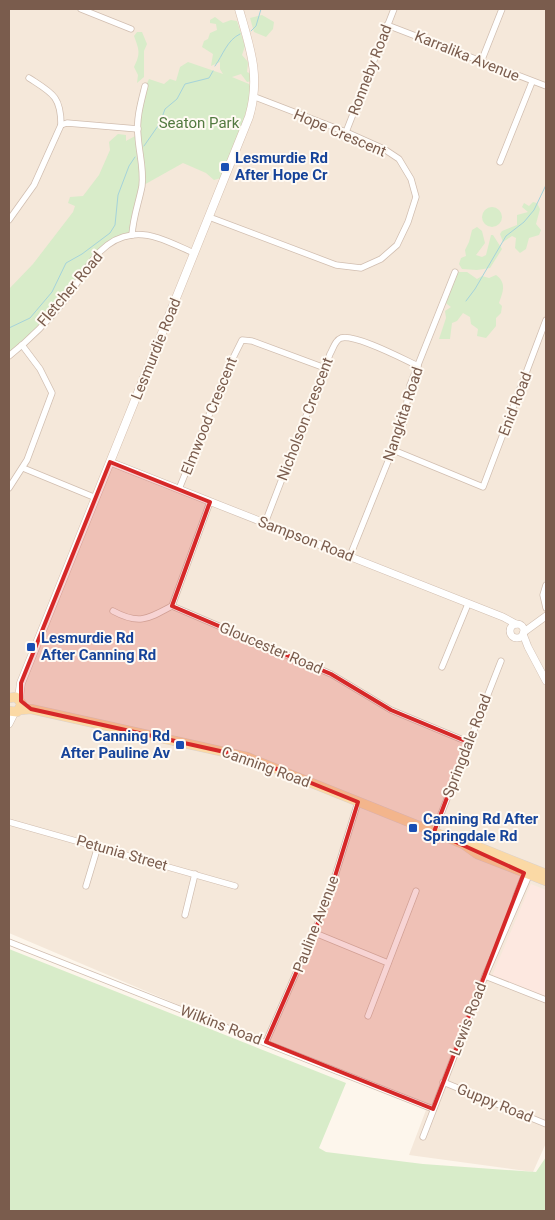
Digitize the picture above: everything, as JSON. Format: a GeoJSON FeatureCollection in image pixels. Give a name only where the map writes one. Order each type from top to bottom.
{"type":"FeatureCollection","features":[{"type":"Feature","properties":{"kind":"main road","name":"Lesmurdie Road"},"geometry":{"type":"LineString","coordinates":[[15,704],[21,683],[209,217],[255,97],[254,66],[239,9]]}},
{"type":"Feature","properties":{"kind":"main road","name":"Canning Road"},"geometry":{"type":"LineString","coordinates":[[15,704],[247,757],[463,844],[471,844],[546,881]]}},
{"type":"Feature","properties":{"kind":"main road","name":"Canning Road"},"geometry":{"type":"LineString","coordinates":[[528,872],[546,874]]}},
{"type":"Feature","properties":{"kind":"street"},"geometry":{"type":"LineString","coordinates":[[81,9],[131,29]]}},
{"type":"Feature","properties":{"kind":"street","name":"Ronneby Road"},"geometry":{"type":"LineString","coordinates":[[346,132],[394,9]]}},
{"type":"Feature","properties":{"kind":"street"},"geometry":{"type":"LineString","coordinates":[[481,62],[502,9]]}},
{"type":"Feature","properties":{"kind":"street","name":"Karralika Avenue"},"geometry":{"type":"LineString","coordinates":[[388,25],[546,86]]}},
{"type":"Feature","properties":{"kind":"street"},"geometry":{"type":"LineString","coordinates":[[9,220],[34,185],[61,125],[61,110],[56,97],[29,78]]}},
{"type":"Feature","properties":{"kind":"street"},"geometry":{"type":"LineString","coordinates":[[500,162],[532,82]]}},
{"type":"Feature","properties":{"kind":"street"},"geometry":{"type":"LineString","coordinates":[[132,235],[133,216],[142,186],[143,164],[138,129],[145,86]]}},
{"type":"Feature","properties":{"kind":"street","name":"Hope Crescent"},"geometry":{"type":"LineString","coordinates":[[209,217],[336,265],[361,268],[381,259],[397,245],[416,197],[411,179],[398,159],[384,149],[346,132],[255,97]]}},
{"type":"Feature","properties":{"kind":"street"},"geometry":{"type":"LineString","coordinates":[[61,125],[138,129]]}},
{"type":"Feature","properties":{"kind":"street","name":"Fletcher Road"},"geometry":{"type":"LineString","coordinates":[[9,356],[65,300],[94,257],[112,242],[132,235],[152,236],[194,253]]}},
{"type":"Feature","properties":{"kind":"street","name":"Nangkita Road"},"geometry":{"type":"LineString","coordinates":[[350,556],[403,424],[410,385],[455,272]]}},
{"type":"Feature","properties":{"kind":"street","name":"Enid Road"},"geometry":{"type":"LineString","coordinates":[[393,450],[483,487],[546,320]]}},
{"type":"Feature","properties":{"kind":"street","name":"Nicholson Crescent"},"geometry":{"type":"LineString","coordinates":[[265,523],[337,340],[342,338],[355,339],[418,366]]}},
{"type":"Feature","properties":{"kind":"street","name":"Elmwood Crescent"},"geometry":{"type":"LineString","coordinates":[[178,489],[229,366],[242,340],[252,341],[325,368]]}},
{"type":"Feature","properties":{"kind":"street"},"geometry":{"type":"LineString","coordinates":[[9,488],[24,468],[52,393],[40,369],[22,345]]}},
{"type":"Feature","properties":{"kind":"street","name":"Sampson Road"},"geometry":{"type":"LineString","coordinates":[[110,462],[507,618],[515,626]]}},
{"type":"Feature","properties":{"kind":"street"},"geometry":{"type":"LineString","coordinates":[[24,468],[96,498]]}},
{"type":"Feature","properties":{"kind":"street"},"geometry":{"type":"LineString","coordinates":[[114,611],[137,620],[150,618],[172,606],[210,502]]}},
{"type":"Feature","properties":{"kind":"street"},"geometry":{"type":"LineString","coordinates":[[546,585],[543,595],[546,608]]}},
{"type":"Feature","properties":{"kind":"street"},"geometry":{"type":"LineString","coordinates":[[442,667],[468,604]]}},
{"type":"Feature","properties":{"kind":"street","name":"Gloucester Road"},"geometry":{"type":"LineString","coordinates":[[172,606],[331,674],[391,710],[468,742]]}},
{"type":"Feature","properties":{"kind":"street"},"geometry":{"type":"LineString","coordinates":[[515,626],[511,634],[521,635],[546,616]]}},
{"type":"Feature","properties":{"kind":"street"},"geometry":{"type":"LineString","coordinates":[[515,626],[536,622]]}},
{"type":"Feature","properties":{"kind":"street"},"geometry":{"type":"LineString","coordinates":[[515,626],[546,681]]}},
{"type":"Feature","properties":{"kind":"street","name":"Springdale Road"},"geometry":{"type":"LineString","coordinates":[[434,832],[500,661]]}},
{"type":"Feature","properties":{"kind":"street"},"geometry":{"type":"LineString","coordinates":[[9,724],[15,704]]}},
{"type":"Feature","properties":{"kind":"street","name":"Pauline Avenue"},"geometry":{"type":"LineString","coordinates":[[266,1042],[327,902],[358,802]]}},
{"type":"Feature","properties":{"kind":"street","name":"Petunia Street"},"geometry":{"type":"LineString","coordinates":[[9,822],[235,886]]}},
{"type":"Feature","properties":{"kind":"street"},"geometry":{"type":"LineString","coordinates":[[86,886],[98,846]]}},
{"type":"Feature","properties":{"kind":"street","name":"Lewis Road"},"geometry":{"type":"LineString","coordinates":[[423,1137],[485,976],[516,901],[520,898],[528,872]]}},
{"type":"Feature","properties":{"kind":"street"},"geometry":{"type":"LineString","coordinates":[[185,915],[195,874]]}},
{"type":"Feature","properties":{"kind":"street"},"geometry":{"type":"LineString","coordinates":[[368,1016],[416,892]]}},
{"type":"Feature","properties":{"kind":"street"},"geometry":{"type":"LineString","coordinates":[[315,933],[388,963]]}},
{"type":"Feature","properties":{"kind":"street","name":"Wilkins Road"},"geometry":{"type":"LineString","coordinates":[[9,942],[433,1109]]}},
{"type":"Feature","properties":{"kind":"street"},"geometry":{"type":"LineString","coordinates":[[485,976],[546,1000]]}},
{"type":"Feature","properties":{"kind":"street","name":"Guppy Road"},"geometry":{"type":"LineString","coordinates":[[443,1082],[546,1124]]}},
{"type":"Feature","properties":{"kind":"highlighted area"},"geometry":{"type":"Polygon","coordinates":[[[110,462],[210,502],[172,606],[331,674],[391,710],[468,742],[434,832],[524,873],[433,1109],[266,1042],[327,902],[358,802],[247,757],[31,709],[21,701],[21,683],[110,462]]]}},
{"type":"Feature","properties":{"kind":"shaded area"},"geometry":{"type":"Polygon","coordinates":[[[9,9],[546,9],[546,1143],[533,1172],[409,1155],[426,1110],[9,933],[9,9]]]}},
{"type":"Feature","properties":{"kind":"shaded area"},"geometry":{"type":"Polygon","coordinates":[[[531,884],[546,890],[546,997],[492,976],[531,884]]]}},
{"type":"Feature","properties":{"kind":"green space"},"geometry":{"type":"Polygon","coordinates":[[[262,15],[274,22],[273,29],[266,37],[254,32],[250,18],[262,15]]]}},
{"type":"Feature","properties":{"kind":"green space","name":"Seaton Park"},"geometry":{"type":"Polygon","coordinates":[[[215,17],[223,23],[231,20],[237,21],[245,46],[242,55],[248,62],[247,72],[251,74],[252,81],[247,82],[241,74],[232,77],[249,84],[255,97],[221,178],[214,180],[206,173],[183,163],[142,186],[132,235],[117,241],[98,255],[64,301],[9,356],[9,289],[33,264],[73,212],[75,206],[68,203],[70,197],[83,196],[99,175],[110,150],[109,142],[118,134],[126,135],[126,141],[137,135],[137,104],[149,79],[164,84],[170,79],[176,81],[180,67],[188,62],[223,74],[220,69],[220,62],[211,66],[213,54],[202,47],[210,33],[217,30],[216,24],[210,23],[210,20],[215,17]]]}},
{"type":"Feature","properties":{"kind":"green space"},"geometry":{"type":"Polygon","coordinates":[[[137,32],[142,32],[147,44],[144,51],[144,77],[137,83],[138,75],[134,67],[138,58],[138,51],[134,36],[137,32]]]}},
{"type":"Feature","properties":{"kind":"green space"},"geometry":{"type":"Polygon","coordinates":[[[533,202],[537,203],[540,209],[536,224],[541,230],[539,235],[529,238],[526,249],[520,253],[515,248],[516,238],[512,236],[503,242],[500,234],[502,231],[517,225],[517,215],[528,212],[522,207],[524,203],[529,206],[533,202]]]}},
{"type":"Feature","properties":{"kind":"green space"},"geometry":{"type":"Polygon","coordinates":[[[488,207],[496,207],[502,213],[502,221],[496,227],[488,227],[482,221],[482,213],[488,207]]]}},
{"type":"Feature","properties":{"kind":"green space"},"geometry":{"type":"Polygon","coordinates":[[[477,227],[482,231],[485,243],[476,255],[482,257],[486,255],[491,235],[493,235],[502,249],[490,268],[477,270],[462,269],[459,264],[461,258],[466,256],[465,250],[472,230],[477,227]]]}},
{"type":"Feature","properties":{"kind":"green space"},"geometry":{"type":"Polygon","coordinates":[[[455,272],[467,272],[477,279],[482,276],[489,278],[496,275],[502,281],[503,291],[499,303],[502,306],[501,313],[496,318],[496,326],[486,338],[477,336],[478,329],[471,324],[470,317],[463,313],[457,321],[452,323],[450,339],[439,339],[446,318],[445,311],[451,307],[443,301],[455,272]]]}},
{"type":"Feature","properties":{"kind":"green space"},"geometry":{"type":"Polygon","coordinates":[[[9,949],[346,1083],[319,1148],[326,1152],[423,1164],[536,1172],[546,1157],[546,1211],[9,1211],[9,949]]]}},
{"type":"Feature","properties":{"kind":"waterway"},"geometry":{"type":"LineString","coordinates":[[251,31],[256,26],[261,9]]}},
{"type":"Feature","properties":{"kind":"waterway"},"geometry":{"type":"LineString","coordinates":[[215,66],[228,44],[240,34]]}},
{"type":"Feature","properties":{"kind":"waterway"},"geometry":{"type":"LineString","coordinates":[[144,146],[160,123],[165,109],[177,99],[185,84],[209,78],[213,71]]}},
{"type":"Feature","properties":{"kind":"waterway"},"geometry":{"type":"LineString","coordinates":[[9,328],[30,318],[52,292],[66,263],[82,254],[110,233],[115,225],[118,195],[129,166],[135,157]]}},
{"type":"Feature","properties":{"kind":"waterway"},"geometry":{"type":"LineString","coordinates":[[466,301],[506,236],[524,222],[534,210],[546,185]]}},
{"type":"Feature","properties":{"kind":"place","name":"Lesmurdie Rd After Hope Cr"},"geometry":{"type":"Point","coordinates":[225,167]}},
{"type":"Feature","properties":{"kind":"place","name":"Lesmurdie Rd After Canning Rd"},"geometry":{"type":"Point","coordinates":[31,647]}},
{"type":"Feature","properties":{"kind":"place","name":"Canning Rd After Pauline Av"},"geometry":{"type":"Point","coordinates":[180,745]}},
{"type":"Feature","properties":{"kind":"place","name":"Canning Rd After Springdale Rd"},"geometry":{"type":"Point","coordinates":[413,828]}}]}
